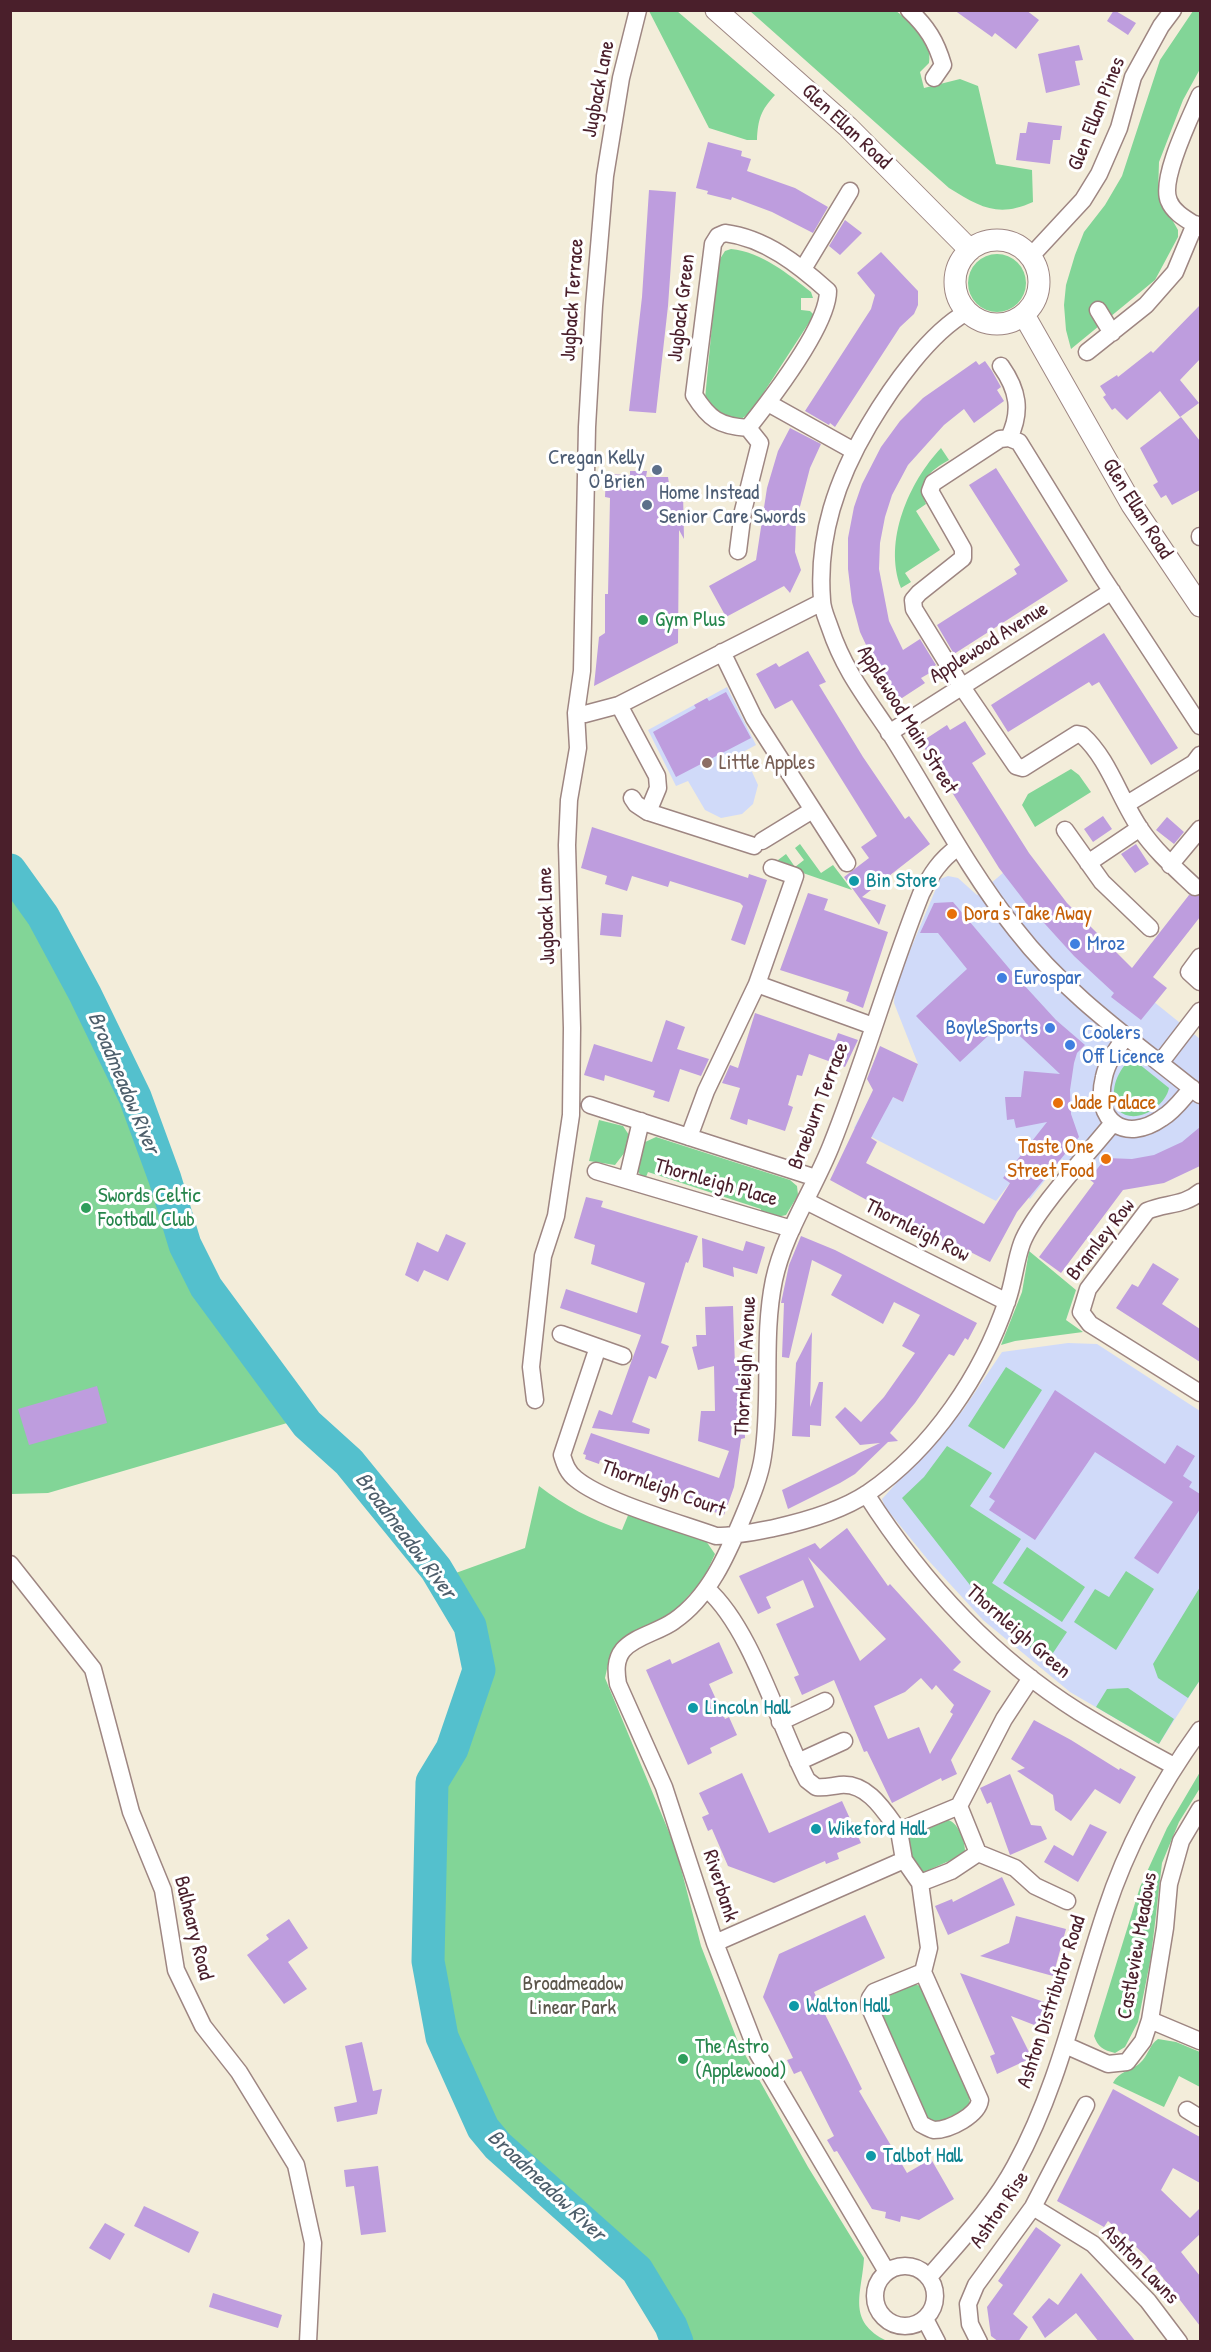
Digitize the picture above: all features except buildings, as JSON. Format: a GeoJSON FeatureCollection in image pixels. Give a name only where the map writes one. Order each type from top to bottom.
{"type":"FeatureCollection","features":[{"type":"Feature","properties":{"kind":"street","name":"Jugback Lane"},"geometry":{"type":"LineString","coordinates":[[605,176],[621,78],[638,10]]}},
{"type":"Feature","properties":{"kind":"street","name":"Glen Ellan Road"},"geometry":{"type":"LineString","coordinates":[[716,10],[848,127],[970,250]]}},
{"type":"Feature","properties":{"kind":"street"},"geometry":{"type":"LineString","coordinates":[[909,10],[922,22],[937,42],[943,65],[934,78]]}},
{"type":"Feature","properties":{"kind":"street","name":"Glen Ellan Pines"},"geometry":{"type":"LineString","coordinates":[[1031,256],[1083,200],[1094,183],[1119,128],[1133,77],[1161,26],[1173,10]]}},
{"type":"Feature","properties":{"kind":"street"},"geometry":{"type":"LineString","coordinates":[[1088,352],[1146,305],[1175,272],[1198,226],[1180,215],[1168,200],[1168,180],[1200,95]]}},
{"type":"Feature","properties":{"kind":"street","name":"Jugback Terrace"},"geometry":{"type":"LineString","coordinates":[[587,427],[605,176]]}},
{"type":"Feature","properties":{"kind":"street"},"geometry":{"type":"LineString","coordinates":[[803,269],[850,191]]}},
{"type":"Feature","properties":{"kind":"street","name":"Jugback Green"},"geometry":{"type":"LineString","coordinates":[[736,235],[773,250],[803,269],[828,291],[828,304],[821,321],[768,403],[748,428],[727,426],[706,414],[694,395],[712,244],[718,236],[736,235]]}},
{"type":"Feature","properties":{"kind":"street"},"geometry":{"type":"LineString","coordinates":[[995,240],[1009,241],[1021,247],[1031,256],[1037,268],[1039,287],[1033,306],[1024,315],[1001,325],[988,324],[967,312],[959,300],[955,287],[961,260],[970,250],[982,243],[995,240]]}},
{"type":"Feature","properties":{"kind":"street"},"geometry":{"type":"LineString","coordinates":[[1098,310],[1112,333]]}},
{"type":"Feature","properties":{"kind":"street","name":"Applewood Main Street"},"geometry":{"type":"LineString","coordinates":[[967,312],[951,320],[915,362],[884,401],[854,451],[834,496],[824,540],[822,602],[838,652],[852,680],[890,733],[958,847],[1023,938],[1056,975],[1126,1036],[1196,1092]]}},
{"type":"Feature","properties":{"kind":"street","name":"Glen Ellan Road"},"geometry":{"type":"LineString","coordinates":[[1024,315],[1132,505],[1200,606]]}},
{"type":"Feature","properties":{"kind":"street"},"geometry":{"type":"LineString","coordinates":[[1001,366],[1012,383],[1018,404],[1016,424],[1009,438]]}},
{"type":"Feature","properties":{"kind":"street"},"geometry":{"type":"LineString","coordinates":[[768,403],[854,451]]}},
{"type":"Feature","properties":{"kind":"street","name":"Jugback Lane"},"geometry":{"type":"LineString","coordinates":[[535,1400],[531,1367],[543,1256],[556,1216],[571,1115],[572,1028],[567,845],[569,800],[578,748],[576,713],[582,671],[587,427]]}},
{"type":"Feature","properties":{"kind":"street"},"geometry":{"type":"LineString","coordinates":[[738,551],[743,511],[760,443],[748,428]]}},
{"type":"Feature","properties":{"kind":"street"},"geometry":{"type":"LineString","coordinates":[[1195,887],[1170,865],[1140,828],[1082,735],[1077,734],[1023,768],[1017,766],[962,687],[914,609],[913,600],[919,593],[963,558],[963,549],[930,491],[942,475],[1000,439],[1009,438],[1019,442],[1200,726]]}},
{"type":"Feature","properties":{"kind":"street","name":"Applewood Avenue"},"geometry":{"type":"LineString","coordinates":[[890,733],[1112,591]]}},
{"type":"Feature","properties":{"kind":"street"},"geometry":{"type":"LineString","coordinates":[[576,713],[585,714],[619,705],[822,602]]}},
{"type":"Feature","properties":{"kind":"street"},"geometry":{"type":"LineString","coordinates":[[722,652],[754,718],[811,811],[847,863]]}},
{"type":"Feature","properties":{"kind":"street"},"geometry":{"type":"LineString","coordinates":[[619,705],[657,776],[658,788],[648,812]]}},
{"type":"Feature","properties":{"kind":"street"},"geometry":{"type":"LineString","coordinates":[[1127,804],[1194,763],[1200,755]]}},
{"type":"Feature","properties":{"kind":"street"},"geometry":{"type":"LineString","coordinates":[[632,798],[648,812],[758,843],[811,811]]}},
{"type":"Feature","properties":{"kind":"street"},"geometry":{"type":"LineString","coordinates":[[1088,863],[1140,828]]}},
{"type":"Feature","properties":{"kind":"street"},"geometry":{"type":"LineString","coordinates":[[1170,865],[1200,829]]}},
{"type":"Feature","properties":{"kind":"street"},"geometry":{"type":"LineString","coordinates":[[1065,830],[1119,901],[1150,928]]}},
{"type":"Feature","properties":{"kind":"street"},"geometry":{"type":"LineString","coordinates":[[757,984],[873,1026],[925,887],[944,856],[958,847]]}},
{"type":"Feature","properties":{"kind":"street","name":"Thornleigh Place"},"geometry":{"type":"LineString","coordinates":[[689,1137],[732,1032],[757,984],[795,876],[772,868]]}},
{"type":"Feature","properties":{"kind":"street"},"geometry":{"type":"LineString","coordinates":[[1200,957],[1189,972],[1200,982]]}},
{"type":"Feature","properties":{"kind":"street"},"geometry":{"type":"LineString","coordinates":[[1160,1063],[1200,1011]]}},
{"type":"Feature","properties":{"kind":"street","name":"Braeburn Terrace"},"geometry":{"type":"LineString","coordinates":[[806,1201],[873,1026]]}},
{"type":"Feature","properties":{"kind":"street"},"geometry":{"type":"LineString","coordinates":[[1126,1036],[1104,1077],[1103,1110],[1112,1124],[1126,1129],[1153,1124],[1196,1092]]}},
{"type":"Feature","properties":{"kind":"street","name":"Thornleigh Place"},"geometry":{"type":"LineString","coordinates":[[590,1105],[816,1178]]}},
{"type":"Feature","properties":{"kind":"street","name":"Thornleigh Place"},"geometry":{"type":"LineString","coordinates":[[627,1180],[641,1121]]}},
{"type":"Feature","properties":{"kind":"street"},"geometry":{"type":"LineString","coordinates":[[735,1536],[819,1516],[866,1494],[908,1460],[940,1425],[980,1362],[1007,1302],[1022,1242],[1043,1211],[1112,1124]]}},
{"type":"Feature","properties":{"kind":"street","name":"Thornleigh Place"},"geometry":{"type":"LineString","coordinates":[[596,1171],[792,1229]]}},
{"type":"Feature","properties":{"kind":"street","name":"Bramley Row"},"geometry":{"type":"LineString","coordinates":[[1200,1192],[1194,1198],[1147,1211],[1088,1289],[1081,1312],[1090,1324],[1200,1393]]}},
{"type":"Feature","properties":{"kind":"street","name":"Thornleigh Row"},"geometry":{"type":"LineString","coordinates":[[806,1201],[1007,1302]]}},
{"type":"Feature","properties":{"kind":"street","name":"Thornleigh Avenue"},"geometry":{"type":"LineString","coordinates":[[735,1536],[750,1500],[763,1458],[770,1309],[774,1279],[792,1229],[806,1201]]}},
{"type":"Feature","properties":{"kind":"street"},"geometry":{"type":"LineString","coordinates":[[561,1334],[623,1356]]}},
{"type":"Feature","properties":{"kind":"street","name":"Thornleigh Court"},"geometry":{"type":"LineString","coordinates":[[598,1347],[564,1447],[562,1455],[565,1467],[576,1479],[609,1497],[716,1536],[735,1536]]}},
{"type":"Feature","properties":{"kind":"street","name":"Thornleigh Green"},"geometry":{"type":"LineString","coordinates":[[866,1494],[890,1531],[948,1602],[987,1641],[1031,1678],[1078,1711],[1174,1766]]}},
{"type":"Feature","properties":{"kind":"street","name":"Riverbank"},"geometry":{"type":"LineString","coordinates":[[735,1536],[706,1589],[676,1620],[658,1632],[633,1642],[622,1651],[615,1669],[618,1684],[664,1787],[715,1943],[758,2054],[887,2272]]}},
{"type":"Feature","properties":{"kind":"street","name":"Balheary Road"},"geometry":{"type":"LineString","coordinates":[[10,1564],[93,1669],[131,1812],[163,1890],[176,1970],[203,2026],[239,2072],[296,2165],[312,2243],[308,2342]]}},
{"type":"Feature","properties":{"kind":"street"},"geometry":{"type":"LineString","coordinates":[[706,1589],[732,1617],[807,1780],[816,1787],[853,1785],[863,1790],[879,1805],[899,1831],[904,1860],[920,1883],[929,1948],[923,1972],[980,2100],[975,2113],[953,2125],[934,2130],[921,2124],[869,2007],[870,1998],[874,1992],[923,1972]]}},
{"type":"Feature","properties":{"kind":"street"},"geometry":{"type":"LineString","coordinates":[[899,1831],[959,1806],[999,1729],[1031,1678]]}},
{"type":"Feature","properties":{"kind":"street"},"geometry":{"type":"LineString","coordinates":[[780,1722],[825,1701]]}},
{"type":"Feature","properties":{"kind":"street","name":"Ashton Distributor Road"},"geometry":{"type":"LineString","coordinates":[[929,2277],[978,2221],[1015,2167],[1039,2115],[1065,2045],[1105,1910],[1133,1844],[1174,1766],[1200,1730]]}},
{"type":"Feature","properties":{"kind":"street"},"geometry":{"type":"LineString","coordinates":[[798,1762],[844,1742]]}},
{"type":"Feature","properties":{"kind":"street"},"geometry":{"type":"LineString","coordinates":[[959,1806],[978,1853],[1015,1868],[1035,1886],[1067,1901]]}},
{"type":"Feature","properties":{"kind":"street","name":"Castleview Meadows"},"geometry":{"type":"LineString","coordinates":[[1065,2045],[1108,2064],[1127,2062],[1143,2041],[1150,2020],[1166,1928],[1169,1884],[1181,1841],[1200,1809]]}},
{"type":"Feature","properties":{"kind":"street"},"geometry":{"type":"LineString","coordinates":[[920,1883],[951,1870],[978,1853]]}},
{"type":"Feature","properties":{"kind":"street"},"geometry":{"type":"LineString","coordinates":[[715,1943],[904,1860]]}},
{"type":"Feature","properties":{"kind":"street"},"geometry":{"type":"LineString","coordinates":[[1150,2020],[1200,2041]]}},
{"type":"Feature","properties":{"kind":"street","name":"Ashton Rise"},"geometry":{"type":"LineString","coordinates":[[979,2342],[970,2324],[968,2304],[976,2285],[1033,2207],[1086,2105]]}},
{"type":"Feature","properties":{"kind":"street","name":"Ashton Lawns"},"geometry":{"type":"LineString","coordinates":[[1033,2207],[1093,2244],[1148,2301],[1179,2342]]}},
{"type":"Feature","properties":{"kind":"street"},"geometry":{"type":"LineString","coordinates":[[914,2267],[929,2277],[935,2294],[931,2312],[925,2319],[907,2326],[897,2325],[882,2315],[875,2297],[880,2279],[887,2272],[895,2268],[914,2267]]}},
{"type":"Feature","properties":{"kind":"street"},"geometry":{"type":"LineString","coordinates":[[925,2319],[937,2342]]}},
{"type":"Feature","properties":{"kind":"shaded area","name":"Little Apples"},"geometry":{"type":"Polygon","coordinates":[[[727,687],[756,745],[743,752],[758,785],[753,804],[742,814],[721,818],[705,810],[688,781],[676,786],[648,730],[727,687]]]}},
{"type":"Feature","properties":{"kind":"shaded area"},"geometry":{"type":"Polygon","coordinates":[[[1017,861],[1138,989],[1200,1039],[1200,1142],[1131,1172],[1113,1197],[1062,1159],[1030,1199],[1010,1183],[996,1201],[854,1128],[875,1088],[903,1102],[918,1064],[894,1003],[895,986],[940,879],[948,876],[958,878],[977,895],[1017,861]]]}},
{"type":"Feature","properties":{"kind":"shaded area"},"geometry":{"type":"Polygon","coordinates":[[[1068,1343],[1097,1344],[1200,1411],[1200,1680],[1159,1744],[1070,1692],[983,1620],[928,1560],[885,1507],[882,1499],[963,1410],[1002,1352],[1068,1343]]]}},
{"type":"Feature","properties":{"kind":"green space"},"geometry":{"type":"Polygon","coordinates":[[[649,11],[677,11],[775,95],[761,115],[757,140],[747,140],[709,128],[649,11]]]}},
{"type":"Feature","properties":{"kind":"green space"},"geometry":{"type":"Polygon","coordinates":[[[750,11],[896,11],[915,27],[928,48],[929,63],[920,72],[924,88],[960,79],[978,86],[996,164],[1032,170],[1033,202],[1021,207],[999,210],[980,205],[949,188],[750,11]]]}},
{"type":"Feature","properties":{"kind":"green space"},"geometry":{"type":"Polygon","coordinates":[[[1193,11],[1200,11],[1200,69],[1183,100],[1159,162],[1158,195],[1178,230],[1178,237],[1155,280],[1071,349],[1066,330],[1064,305],[1066,285],[1075,255],[1084,232],[1105,205],[1122,176],[1160,60],[1193,11]]]}},
{"type":"Feature","properties":{"kind":"green space"},"geometry":{"type":"Polygon","coordinates":[[[731,249],[764,259],[811,292],[813,298],[801,298],[801,310],[810,311],[814,315],[751,412],[737,422],[719,417],[705,399],[718,262],[725,251],[731,249]]]}},
{"type":"Feature","properties":{"kind":"green space"},"geometry":{"type":"Polygon","coordinates":[[[991,254],[1003,254],[1018,262],[1026,277],[1026,289],[1018,304],[1003,312],[991,312],[976,304],[968,289],[968,277],[976,262],[991,254]]]}},
{"type":"Feature","properties":{"kind":"green space"},"geometry":{"type":"Polygon","coordinates":[[[941,448],[949,460],[927,477],[923,489],[926,504],[916,511],[940,550],[905,573],[911,582],[901,588],[896,570],[895,551],[902,513],[919,478],[941,448]]]}},
{"type":"Feature","properties":{"kind":"green space"},"geometry":{"type":"Polygon","coordinates":[[[1071,769],[1079,775],[1091,792],[1035,827],[1022,805],[1028,794],[1071,769]]]}},
{"type":"Feature","properties":{"kind":"green space"},"geometry":{"type":"Polygon","coordinates":[[[800,844],[821,873],[833,865],[852,890],[774,863],[786,854],[795,867],[804,860],[795,848],[800,844]]]}},
{"type":"Feature","properties":{"kind":"green space","name":"Swords Celtic Football Club"},"geometry":{"type":"Polygon","coordinates":[[[10,880],[40,920],[78,1004],[139,1143],[185,1273],[214,1319],[294,1421],[48,1493],[11,1494],[10,880]]]}},
{"type":"Feature","properties":{"kind":"green space"},"geometry":{"type":"Polygon","coordinates":[[[1129,1060],[1134,1060],[1169,1088],[1162,1102],[1140,1115],[1125,1114],[1118,1110],[1115,1103],[1114,1090],[1117,1077],[1129,1060]]]}},
{"type":"Feature","properties":{"kind":"green space"},"geometry":{"type":"Polygon","coordinates":[[[599,1120],[623,1126],[629,1135],[625,1152],[615,1165],[589,1161],[599,1120]]]}},
{"type":"Feature","properties":{"kind":"green space"},"geometry":{"type":"Polygon","coordinates":[[[656,1137],[790,1180],[797,1186],[798,1195],[786,1215],[777,1217],[760,1213],[761,1209],[648,1172],[646,1177],[641,1176],[637,1170],[643,1143],[656,1137]]]}},
{"type":"Feature","properties":{"kind":"green space"},"geometry":{"type":"Polygon","coordinates":[[[1029,1251],[1076,1290],[1066,1320],[1083,1332],[1001,1345],[1022,1292],[1029,1251]]]}},
{"type":"Feature","properties":{"kind":"green space"},"geometry":{"type":"Polygon","coordinates":[[[1006,1367],[1042,1390],[1004,1449],[968,1426],[1006,1367]]]}},
{"type":"Feature","properties":{"kind":"green space"},"geometry":{"type":"Polygon","coordinates":[[[947,1446],[992,1473],[970,1506],[1021,1539],[992,1583],[1067,1632],[1047,1662],[991,1612],[902,1498],[924,1477],[947,1446]]]}},
{"type":"Feature","properties":{"kind":"green space","name":"Broadmeadow Linear Park"},"geometry":{"type":"Polygon","coordinates":[[[539,1486],[568,1506],[610,1526],[622,1530],[629,1513],[706,1541],[715,1554],[703,1580],[669,1617],[620,1641],[610,1655],[605,1678],[676,1849],[701,1946],[738,2042],[808,2167],[864,2258],[859,2305],[861,2315],[866,2325],[874,2333],[887,2341],[677,2341],[671,2326],[637,2270],[498,2146],[483,2128],[442,2037],[428,1961],[432,1782],[452,1749],[479,1670],[460,1588],[453,1574],[525,1548],[539,1486]]]}},
{"type":"Feature","properties":{"kind":"green space"},"geometry":{"type":"Polygon","coordinates":[[[1027,1547],[1085,1587],[1062,1622],[1003,1583],[1027,1547]]]}},
{"type":"Feature","properties":{"kind":"green space"},"geometry":{"type":"Polygon","coordinates":[[[1126,1571],[1154,1589],[1116,1650],[1074,1622],[1095,1589],[1109,1597],[1126,1571]]]}},
{"type":"Feature","properties":{"kind":"green space"},"geometry":{"type":"Polygon","coordinates":[[[1200,1587],[1200,1680],[1188,1698],[1158,1678],[1153,1664],[1200,1587]]]}},
{"type":"Feature","properties":{"kind":"green space"},"geometry":{"type":"Polygon","coordinates":[[[1128,1688],[1174,1719],[1159,1744],[1096,1707],[1107,1689],[1128,1688]]]}},
{"type":"Feature","properties":{"kind":"green space"},"geometry":{"type":"Polygon","coordinates":[[[1200,1772],[1200,1788],[1179,1822],[1162,1863],[1151,1957],[1138,2022],[1125,2047],[1115,2053],[1111,2052],[1099,2045],[1094,2036],[1140,1887],[1167,1828],[1200,1772]]]}},
{"type":"Feature","properties":{"kind":"green space"},"geometry":{"type":"Polygon","coordinates":[[[948,1820],[961,1834],[965,1854],[924,1872],[920,1870],[910,1857],[909,1837],[948,1820]]]}},
{"type":"Feature","properties":{"kind":"green space"},"geometry":{"type":"Polygon","coordinates":[[[913,1984],[921,1986],[969,2096],[970,2104],[964,2110],[935,2124],[926,2120],[877,2004],[913,1984]]]}},
{"type":"Feature","properties":{"kind":"green space"},"geometry":{"type":"Polygon","coordinates":[[[1158,2039],[1176,2042],[1200,2052],[1200,2087],[1179,2076],[1164,2107],[1113,2083],[1118,2076],[1137,2066],[1158,2039]]]}},
{"type":"Feature","properties":{"kind":"waterway","name":"Broadmeadow River"},"geometry":{"type":"LineString","coordinates":[[10,870],[43,916],[85,994],[135,1097],[165,1179],[185,1245],[206,1287],[307,1424],[349,1462],[436,1569],[470,1626],[479,1670],[452,1749],[432,1782],[428,1961],[442,2037],[483,2128],[498,2146],[637,2270],[671,2326],[677,2342]]}},
{"type":"Feature","properties":{"kind":"place","name":"Cregan Kelly O'Brien"},"geometry":{"type":"Point","coordinates":[657,470]}},
{"type":"Feature","properties":{"kind":"place","name":"Home Instead Senior Care Swords"},"geometry":{"type":"Point","coordinates":[647,505]}},
{"type":"Feature","properties":{"kind":"place","name":"Gym Plus"},"geometry":{"type":"Point","coordinates":[643,620]}},
{"type":"Feature","properties":{"kind":"place","name":"Little Apples"},"geometry":{"type":"Point","coordinates":[707,763]}},
{"type":"Feature","properties":{"kind":"place","name":"Bin Store"},"geometry":{"type":"Point","coordinates":[854,881]}},
{"type":"Feature","properties":{"kind":"place","name":"Dora's Take Away"},"geometry":{"type":"Point","coordinates":[952,914]}},
{"type":"Feature","properties":{"kind":"place","name":"Mroz"},"geometry":{"type":"Point","coordinates":[1075,944]}},
{"type":"Feature","properties":{"kind":"place","name":"Eurospar"},"geometry":{"type":"Point","coordinates":[1002,978]}},
{"type":"Feature","properties":{"kind":"place","name":"BoyleSports"},"geometry":{"type":"Point","coordinates":[1050,1028]}},
{"type":"Feature","properties":{"kind":"place","name":"Coolers Off Licence"},"geometry":{"type":"Point","coordinates":[1070,1045]}},
{"type":"Feature","properties":{"kind":"place","name":"Jade Palace"},"geometry":{"type":"Point","coordinates":[1058,1103]}},
{"type":"Feature","properties":{"kind":"place","name":"Taste One Street Food"},"geometry":{"type":"Point","coordinates":[1106,1159]}},
{"type":"Feature","properties":{"kind":"place","name":"Swords Celtic Football Club"},"geometry":{"type":"Point","coordinates":[86,1208]}},
{"type":"Feature","properties":{"kind":"place","name":"Lincoln Hall"},"geometry":{"type":"Point","coordinates":[693,1708]}},
{"type":"Feature","properties":{"kind":"place","name":"Wikeford Hall"},"geometry":{"type":"Point","coordinates":[816,1829]}},
{"type":"Feature","properties":{"kind":"place","name":"Walton Hall"},"geometry":{"type":"Point","coordinates":[794,2006]}},
{"type":"Feature","properties":{"kind":"place","name":"The Astro (Applewood)"},"geometry":{"type":"Point","coordinates":[683,2059]}},
{"type":"Feature","properties":{"kind":"place","name":"Talbot Hall"},"geometry":{"type":"Point","coordinates":[871,2156]}}]}
